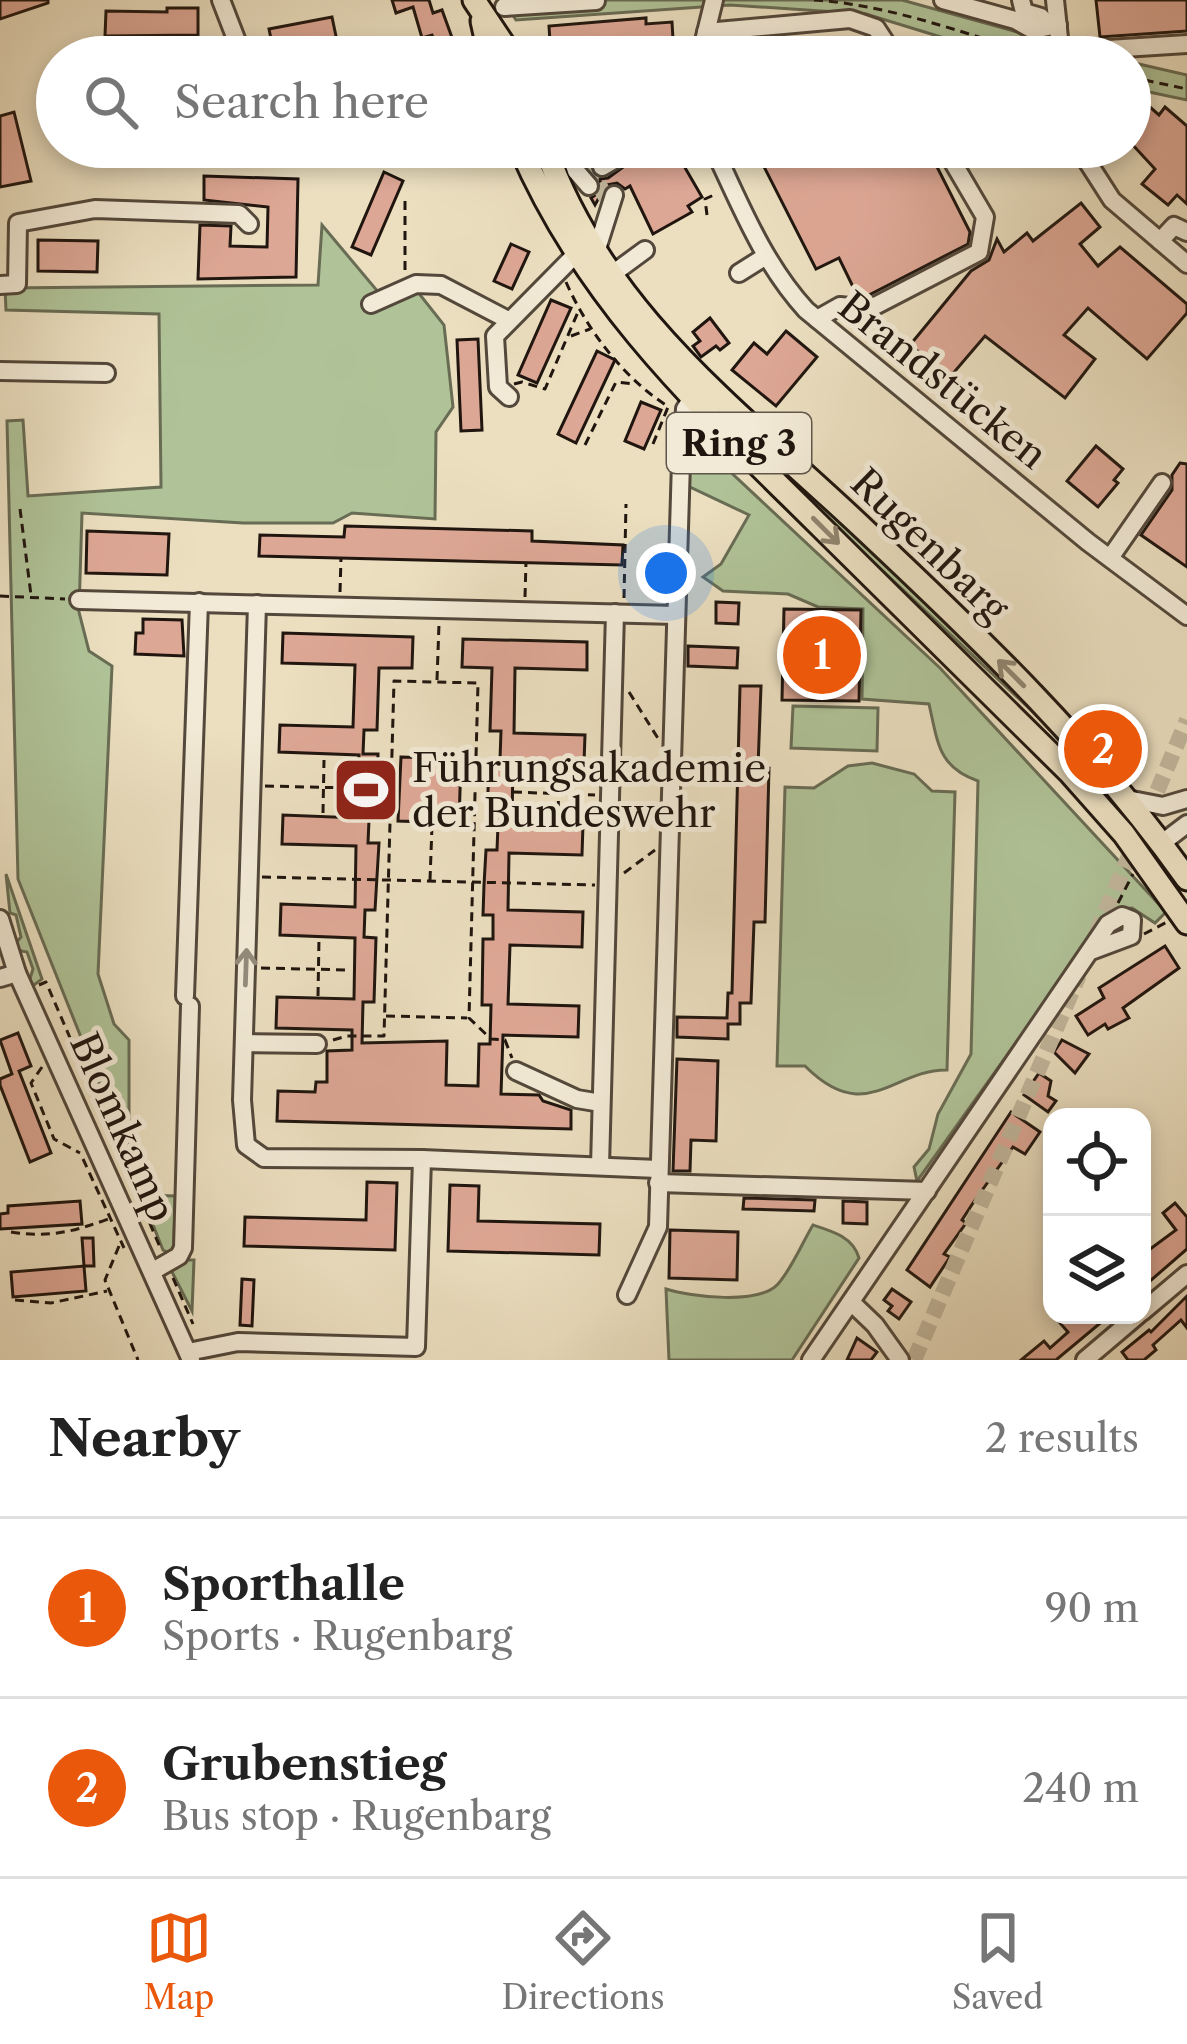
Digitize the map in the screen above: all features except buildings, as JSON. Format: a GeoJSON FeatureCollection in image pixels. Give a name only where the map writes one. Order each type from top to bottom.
{"type":"FeatureCollection","features":[{"type":"Feature","properties":{"kind":"main road"},"geometry":{"type":"LineString","coordinates":[[476,4],[484,36]]}},
{"type":"Feature","properties":{"kind":"main road"},"geometry":{"type":"LineString","coordinates":[[476,4],[498,36]]}},
{"type":"Feature","properties":{"kind":"main road","name":"Rugenbarg"},"geometry":{"type":"LineString","coordinates":[[529,168],[577,259],[646,347],[682,404],[1070,773],[1124,834],[1162,887],[1177,923]]}},
{"type":"Feature","properties":{"kind":"main road","name":"Rugenbarg"},"geometry":{"type":"LineString","coordinates":[[577,259],[586,171],[581,168]]}},
{"type":"Feature","properties":{"kind":"main road","name":"Rugenbarg"},"geometry":{"type":"LineString","coordinates":[[577,259],[611,275],[657,337],[974,637],[1127,799],[1174,860]]}},
{"type":"Feature","properties":{"kind":"main road"},"geometry":{"type":"LineString","coordinates":[[1124,834],[1174,860],[1162,887]]}},
{"type":"Feature","properties":{"kind":"street"},"geometry":{"type":"LineString","coordinates":[[221,0],[235,36]]}},
{"type":"Feature","properties":{"kind":"street"},"geometry":{"type":"LineString","coordinates":[[705,36],[714,0]]}},
{"type":"Feature","properties":{"kind":"street"},"geometry":{"type":"LineString","coordinates":[[943,0],[1015,20],[1033,30],[1053,25]]}},
{"type":"Feature","properties":{"kind":"street"},"geometry":{"type":"LineString","coordinates":[[1021,0],[1024,12],[1053,25]]}},
{"type":"Feature","properties":{"kind":"street"},"geometry":{"type":"LineString","coordinates":[[1054,36],[1055,0]]}},
{"type":"Feature","properties":{"kind":"street"},"geometry":{"type":"LineString","coordinates":[[504,8],[596,2]]}},
{"type":"Feature","properties":{"kind":"street"},"geometry":{"type":"LineString","coordinates":[[706,32],[850,19],[876,28],[881,36]]}},
{"type":"Feature","properties":{"kind":"street"},"geometry":{"type":"LineString","coordinates":[[1151,47],[1187,44]]}},
{"type":"Feature","properties":{"kind":"street","name":"Brandstücken"},"geometry":{"type":"LineString","coordinates":[[723,168],[784,286],[817,319],[1187,616]]}},
{"type":"Feature","properties":{"kind":"street"},"geometry":{"type":"LineString","coordinates":[[817,319],[840,306],[868,310],[979,252],[985,217],[956,168]]}},
{"type":"Feature","properties":{"kind":"street"},"geometry":{"type":"LineString","coordinates":[[1091,168],[1112,200],[1187,264]]}},
{"type":"Feature","properties":{"kind":"street"},"geometry":{"type":"LineString","coordinates":[[504,392],[495,336],[577,259],[607,205]]}},
{"type":"Feature","properties":{"kind":"street"},"geometry":{"type":"LineString","coordinates":[[0,285],[17,284],[18,223],[95,209],[239,214],[249,224]]}},
{"type":"Feature","properties":{"kind":"street"},"geometry":{"type":"LineString","coordinates":[[1160,241],[1174,226],[1187,232]]}},
{"type":"Feature","properties":{"kind":"street"},"geometry":{"type":"LineString","coordinates":[[611,275],[645,250]]}},
{"type":"Feature","properties":{"kind":"street"},"geometry":{"type":"LineString","coordinates":[[739,273],[766,256]]}},
{"type":"Feature","properties":{"kind":"street"},"geometry":{"type":"LineString","coordinates":[[371,304],[416,284],[441,285],[508,320]]}},
{"type":"Feature","properties":{"kind":"street"},"geometry":{"type":"LineString","coordinates":[[0,371],[106,373]]}},
{"type":"Feature","properties":{"kind":"street"},"geometry":{"type":"LineString","coordinates":[[627,1295],[658,1227],[682,404]]}},
{"type":"Feature","properties":{"kind":"street"},"geometry":{"type":"LineString","coordinates":[[1110,558],[1162,483]]}},
{"type":"Feature","properties":{"kind":"street"},"geometry":{"type":"LineString","coordinates":[[79,600],[676,615]]}},
{"type":"Feature","properties":{"kind":"street"},"geometry":{"type":"LineString","coordinates":[[159,1267],[179,1256],[183,1248],[199,602]]}},
{"type":"Feature","properties":{"kind":"street"},"geometry":{"type":"LineString","coordinates":[[257,604],[244,1042],[247,1145],[264,1158],[600,1166],[658,1176],[927,1191]]}},
{"type":"Feature","properties":{"kind":"street"},"geometry":{"type":"LineString","coordinates":[[600,1166],[614,666],[620,614]]}},
{"type":"Feature","properties":{"kind":"street"},"geometry":{"type":"LineString","coordinates":[[1127,799],[1163,806],[1187,799]]}},
{"type":"Feature","properties":{"kind":"street"},"geometry":{"type":"LineString","coordinates":[[1174,860],[1187,824]]}},
{"type":"Feature","properties":{"kind":"street","name":"Blomkamp"},"geometry":{"type":"LineString","coordinates":[[0,919],[9,976],[159,1267],[189,1356]]}},
{"type":"Feature","properties":{"kind":"street"},"geometry":{"type":"LineString","coordinates":[[811,1360],[1091,951]]}},
{"type":"Feature","properties":{"kind":"street"},"geometry":{"type":"LineString","coordinates":[[244,1042],[317,1044]]}},
{"type":"Feature","properties":{"kind":"street"},"geometry":{"type":"LineString","coordinates":[[516,1071],[577,1100],[602,1103]]}},
{"type":"Feature","properties":{"kind":"street"},"geometry":{"type":"LineString","coordinates":[[189,1356],[202,1346],[238,1342],[416,1347],[422,1160]]}},
{"type":"Feature","properties":{"kind":"street"},"geometry":{"type":"LineString","coordinates":[[1151,1304],[1187,1274]]}},
{"type":"Feature","properties":{"kind":"street"},"geometry":{"type":"LineString","coordinates":[[850,1302],[875,1325],[900,1360]]}},
{"type":"Feature","properties":{"kind":"street"},"geometry":{"type":"LineString","coordinates":[[1085,1360],[1127,1324]]}},
{"type":"Feature","properties":{"kind":"path"},"geometry":{"type":"LineString","coordinates":[[814,0],[851,2],[984,36]]}},
{"type":"Feature","properties":{"kind":"path"},"geometry":{"type":"LineString","coordinates":[[1151,81],[1187,89]]}},
{"type":"Feature","properties":{"kind":"path"},"geometry":{"type":"LineString","coordinates":[[707,215],[705,199],[723,190]]}},
{"type":"Feature","properties":{"kind":"path"},"geometry":{"type":"LineString","coordinates":[[405,200],[405,289]]}},
{"type":"Feature","properties":{"kind":"path"},"geometry":{"type":"LineString","coordinates":[[504,392],[522,382],[545,389],[578,310],[577,259]]}},
{"type":"Feature","properties":{"kind":"path"},"geometry":{"type":"LineString","coordinates":[[578,310],[637,384]]}},
{"type":"Feature","properties":{"kind":"path"},"geometry":{"type":"LineString","coordinates":[[567,338],[591,328]]}},
{"type":"Feature","properties":{"kind":"path"},"geometry":{"type":"LineString","coordinates":[[586,445],[623,366]]}},
{"type":"Feature","properties":{"kind":"path"},"geometry":{"type":"LineString","coordinates":[[616,382],[637,384],[682,404],[653,444]]}},
{"type":"Feature","properties":{"kind":"path"},"geometry":{"type":"LineString","coordinates":[[620,614],[626,504]]}},
{"type":"Feature","properties":{"kind":"path"},"geometry":{"type":"LineString","coordinates":[[20,509],[31,596]]}},
{"type":"Feature","properties":{"kind":"path"},"geometry":{"type":"LineString","coordinates":[[340,607],[341,558]]}},
{"type":"Feature","properties":{"kind":"path"},"geometry":{"type":"LineString","coordinates":[[525,611],[526,562]]}},
{"type":"Feature","properties":{"kind":"path"},"geometry":{"type":"LineString","coordinates":[[0,596],[79,600]]}},
{"type":"Feature","properties":{"kind":"path"},"geometry":{"type":"LineString","coordinates":[[437,682],[440,609]]}},
{"type":"Feature","properties":{"kind":"path"},"geometry":{"type":"LineString","coordinates":[[614,666],[666,752]]}},
{"type":"Feature","properties":{"kind":"path"},"geometry":{"type":"LineString","coordinates":[[317,1044],[347,1036],[385,1036],[394,681],[478,683],[469,1018],[490,1040],[505,1040],[516,1071]]}},
{"type":"Feature","properties":{"kind":"path"},"geometry":{"type":"LineString","coordinates":[[1105,743],[1121,725]]}},
{"type":"Feature","properties":{"kind":"path"},"geometry":{"type":"LineString","coordinates":[[322,813],[324,760]]}},
{"type":"Feature","properties":{"kind":"path"},"geometry":{"type":"LineString","coordinates":[[558,825],[559,762]]}},
{"type":"Feature","properties":{"kind":"path"},"geometry":{"type":"LineString","coordinates":[[251,785],[352,788]]}},
{"type":"Feature","properties":{"kind":"path"},"geometry":{"type":"LineString","coordinates":[[512,792],[610,796]]}},
{"type":"Feature","properties":{"kind":"path"},"geometry":{"type":"LineString","coordinates":[[430,881],[432,826]]}},
{"type":"Feature","properties":{"kind":"path"},"geometry":{"type":"LineString","coordinates":[[248,876],[607,885],[668,841]]}},
{"type":"Feature","properties":{"kind":"path"},"geometry":{"type":"LineString","coordinates":[[1151,933],[1177,923]]}},
{"type":"Feature","properties":{"kind":"path"},"geometry":{"type":"LineString","coordinates":[[318,996],[320,938]]}},
{"type":"Feature","properties":{"kind":"path"},"geometry":{"type":"LineString","coordinates":[[246,967],[349,970]]}},
{"type":"Feature","properties":{"kind":"path"},"geometry":{"type":"LineString","coordinates":[[46,982],[159,1267],[196,1331]]}},
{"type":"Feature","properties":{"kind":"path"},"geometry":{"type":"LineString","coordinates":[[385,1016],[469,1018]]}},
{"type":"Feature","properties":{"kind":"path"},"geometry":{"type":"LineString","coordinates":[[43,1066],[31,1083],[54,1139],[80,1153]]}},
{"type":"Feature","properties":{"kind":"path"},"geometry":{"type":"LineString","coordinates":[[10,1232],[40,1237],[109,1219]]}},
{"type":"Feature","properties":{"kind":"path"},"geometry":{"type":"LineString","coordinates":[[120,1245],[106,1271],[108,1291],[138,1360]]}},
{"type":"Feature","properties":{"kind":"path"},"geometry":{"type":"LineString","coordinates":[[15,1300],[51,1304],[108,1291]]}},
{"type":"Feature","properties":{"kind":"green space"},"geometry":{"type":"Polygon","coordinates":[[[503,0],[902,0],[1031,36],[938,36],[866,14],[730,5],[516,20],[503,0]]]}},
{"type":"Feature","properties":{"kind":"green space"},"geometry":{"type":"Polygon","coordinates":[[[1151,67],[1187,75],[1187,100],[1151,92],[1151,67]]]}},
{"type":"Feature","properties":{"kind":"green space"},"geometry":{"type":"Polygon","coordinates":[[[322,225],[389,305],[417,291],[444,325],[453,407],[436,432],[435,519],[352,513],[333,523],[243,523],[82,513],[79,612],[89,651],[112,666],[98,974],[114,1024],[129,1040],[129,1158],[18,879],[7,421],[23,420],[28,496],[161,487],[159,314],[6,310],[5,288],[318,285],[322,225]]]}},
{"type":"Feature","properties":{"kind":"green space"},"geometry":{"type":"Polygon","coordinates":[[[718,410],[917,588],[1050,728],[786,480],[718,410]]]}},
{"type":"Feature","properties":{"kind":"green space"},"geometry":{"type":"Polygon","coordinates":[[[688,466],[724,466],[940,668],[1166,912],[1155,923],[1132,908],[1111,910],[917,1181],[914,1167],[929,1149],[938,1114],[971,1054],[978,781],[947,761],[929,704],[862,699],[863,609],[818,607],[788,594],[723,591],[703,577],[721,564],[749,515],[688,486],[688,466]]]}},
{"type":"Feature","properties":{"kind":"green space"},"geometry":{"type":"Polygon","coordinates":[[[793,706],[878,708],[877,751],[791,748],[793,706]]]}},
{"type":"Feature","properties":{"kind":"green space"},"geometry":{"type":"Polygon","coordinates":[[[872,763],[914,774],[932,791],[955,792],[947,1070],[862,1094],[826,1084],[805,1066],[777,1066],[785,787],[814,788],[848,766],[872,763]]]}},
{"type":"Feature","properties":{"kind":"green space"},"geometry":{"type":"Polygon","coordinates":[[[6,874],[42,979],[34,985],[29,982],[33,969],[27,952],[14,945],[21,937],[16,915],[10,913],[6,874]]]}},
{"type":"Feature","properties":{"kind":"green space"},"geometry":{"type":"Polygon","coordinates":[[[141,1195],[175,1196],[174,1246],[169,1253],[163,1250],[141,1195]]]}},
{"type":"Feature","properties":{"kind":"green space"},"geometry":{"type":"Polygon","coordinates":[[[813,1225],[847,1240],[859,1258],[792,1360],[669,1360],[666,1289],[724,1297],[769,1291],[788,1271],[813,1225]]]}},
{"type":"Feature","properties":{"kind":"green space"},"geometry":{"type":"Polygon","coordinates":[[[194,1260],[192,1311],[171,1270],[194,1260]]]}},
{"type":"Feature","properties":{"kind":"tunnel"},"geometry":{"type":"LineString","coordinates":[[600,168],[592,173],[607,199]]}},
{"type":"Feature","properties":{"kind":"tunnel"},"geometry":{"type":"LineString","coordinates":[[1148,813],[1187,720]]}},
{"type":"Feature","properties":{"kind":"tunnel"},"geometry":{"type":"LineString","coordinates":[[1096,934],[1135,842]]}},
{"type":"Feature","properties":{"kind":"tunnel"},"geometry":{"type":"LineString","coordinates":[[914,1360],[1079,975]]}},
{"type":"Feature","properties":{"kind":"place","name":"Sporthalle"},"geometry":{"type":"Point","coordinates":[822,655]}},
{"type":"Feature","properties":{"kind":"place","name":"Grubenstieg"},"geometry":{"type":"Point","coordinates":[1103,749]}},
{"type":"Feature","properties":{"kind":"place","name":"Führungsakademie der Bundeswehr"},"geometry":{"type":"Point","coordinates":[366,790]}}]}
